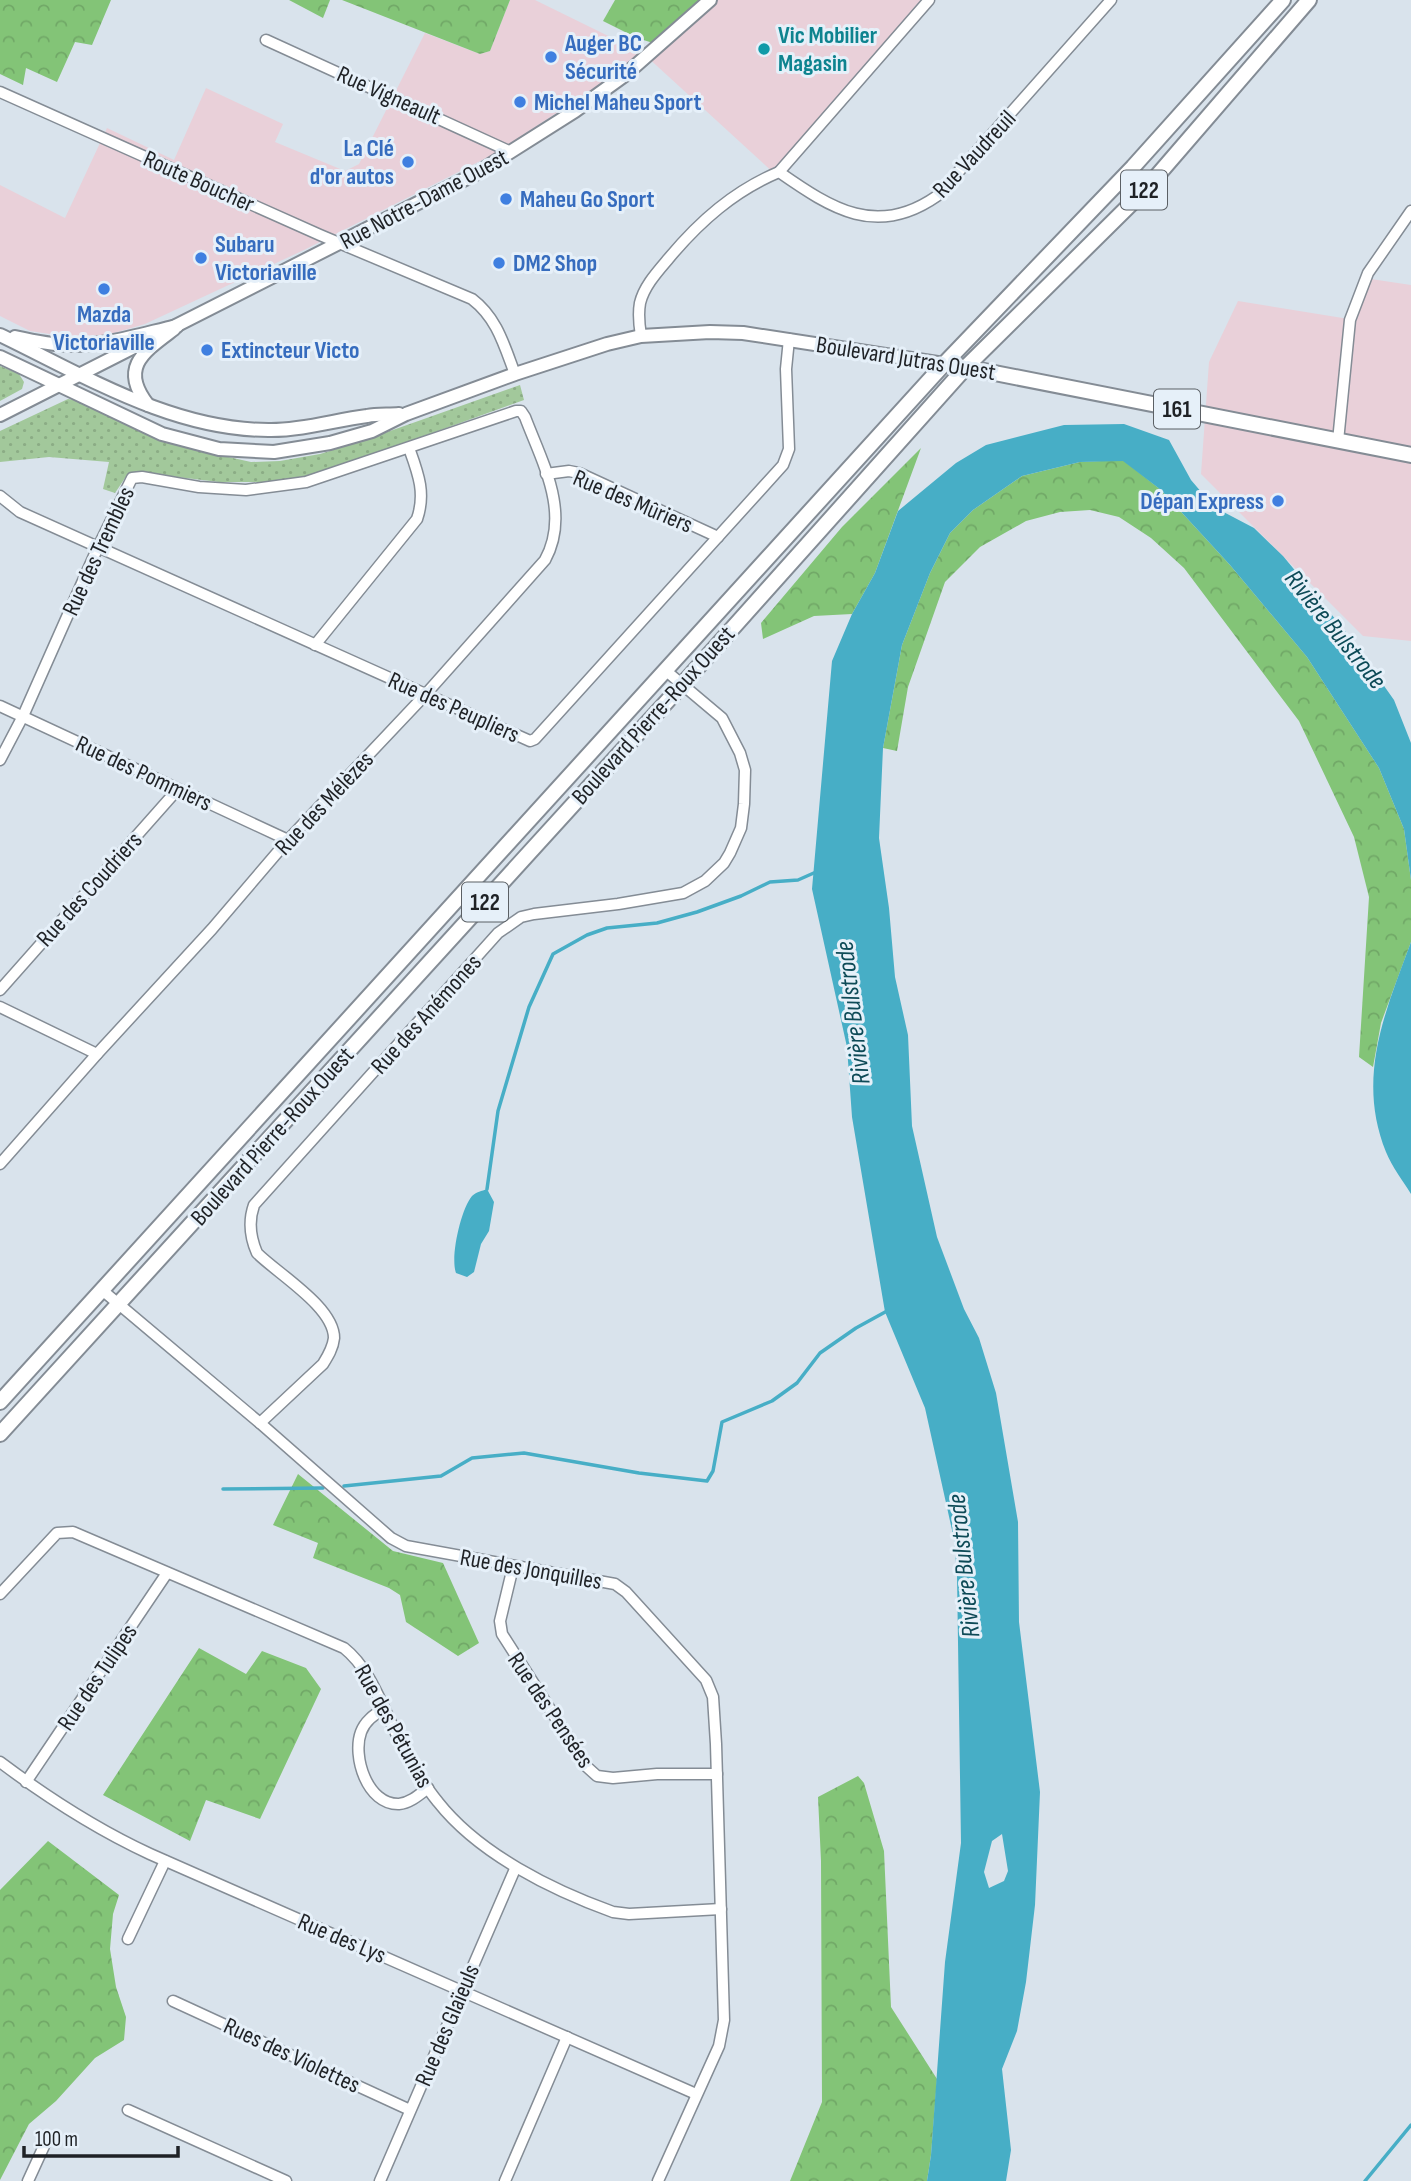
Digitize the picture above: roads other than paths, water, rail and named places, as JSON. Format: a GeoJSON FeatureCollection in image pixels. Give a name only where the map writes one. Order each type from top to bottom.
{"type":"FeatureCollection","features":[{"type":"Feature","properties":{"kind":"main road","name":"Rue Notre-Dame Ouest"},"geometry":{"type":"LineString","coordinates":[[0,415],[477,173],[575,111],[625,75],[710,0]]}},
{"type":"Feature","properties":{"kind":"main road","name":"Boulevard Pierre-Roux Ouest"},"geometry":{"type":"LineString","coordinates":[[0,1402],[943,364],[1133,167],[1283,0]]}},
{"type":"Feature","properties":{"kind":"main road","name":"Boulevard Pierre-Roux Ouest"},"geometry":{"type":"LineString","coordinates":[[0,1434],[681,686],[966,367],[1144,191],[1310,0]]}},
{"type":"Feature","properties":{"kind":"main road"},"geometry":{"type":"LineString","coordinates":[[0,335],[55,344],[85,345],[177,326]]}},
{"type":"Feature","properties":{"kind":"main road"},"geometry":{"type":"LineString","coordinates":[[148,405],[136,384],[137,361],[177,326]]}},
{"type":"Feature","properties":{"kind":"main road","name":"Boulevard Jutras Ouest"},"geometry":{"type":"LineString","coordinates":[[0,357],[162,433],[219,449],[274,452],[320,445],[372,431],[407,414],[594,348],[641,335],[710,332],[789,339],[966,367],[1411,455]]}},
{"type":"Feature","properties":{"kind":"main road","name":"Boulevard Jutras Ouest"},"geometry":{"type":"LineString","coordinates":[[0,335],[148,405],[192,420],[270,430],[302,429],[367,416],[407,414]]}},
{"type":"Feature","properties":{"kind":"street"},"geometry":{"type":"LineString","coordinates":[[641,335],[638,318],[645,290],[688,236],[737,193],[779,172],[929,0]]}},
{"type":"Feature","properties":{"kind":"street","name":"Rue Vaudreuil"},"geometry":{"type":"LineString","coordinates":[[779,172],[845,211],[871,217],[894,217],[921,208],[937,197],[1111,0]]}},
{"type":"Feature","properties":{"kind":"street","name":"Rue Vigneault"},"geometry":{"type":"LineString","coordinates":[[266,40],[511,152]]}},
{"type":"Feature","properties":{"kind":"street","name":"Route Boucher"},"geometry":{"type":"LineString","coordinates":[[0,92],[340,244],[472,299],[494,321],[515,374]]}},
{"type":"Feature","properties":{"kind":"street"},"geometry":{"type":"LineString","coordinates":[[1338,441],[1350,320],[1368,273],[1411,211]]}},
{"type":"Feature","properties":{"kind":"street","name":"Rue des Peupliers"},"geometry":{"type":"LineString","coordinates":[[0,496],[20,512],[530,741],[536,739],[783,465],[787,456],[786,369],[789,339]]}},
{"type":"Feature","properties":{"kind":"street","name":"Rue des Trembles"},"geometry":{"type":"LineString","coordinates":[[0,760],[23,716],[98,547],[132,478],[142,477],[224,489],[273,488],[306,482],[522,411]]}},
{"type":"Feature","properties":{"kind":"street","name":"Rue des Mélèzes"},"geometry":{"type":"LineString","coordinates":[[2,1159],[212,929],[288,840],[425,695],[545,559],[553,545],[556,530],[553,494],[522,411]]}},
{"type":"Feature","properties":{"kind":"street"},"geometry":{"type":"LineString","coordinates":[[315,645],[417,519],[422,505],[422,488],[409,448]]}},
{"type":"Feature","properties":{"kind":"street","name":"Rue des Mûriers"},"geometry":{"type":"LineString","coordinates":[[547,474],[569,471],[579,473],[718,537]]}},
{"type":"Feature","properties":{"kind":"street","name":"Rue des Anémones"},"geometry":{"type":"LineString","coordinates":[[260,1423],[323,1364],[330,1353],[334,1335],[326,1314],[257,1253],[251,1240],[250,1226],[254,1205],[489,943],[510,923],[534,914],[683,893],[705,881],[724,863],[730,853],[741,828],[744,804],[744,770],[740,753],[722,718],[665,670]]}},
{"type":"Feature","properties":{"kind":"street","name":"Rue des Pommiers"},"geometry":{"type":"LineString","coordinates":[[0,706],[288,840]]}},
{"type":"Feature","properties":{"kind":"street","name":"Rue des Coudriers"},"geometry":{"type":"LineString","coordinates":[[0,990],[178,789]]}},
{"type":"Feature","properties":{"kind":"street"},"geometry":{"type":"LineString","coordinates":[[0,1007],[97,1054]]}},
{"type":"Feature","properties":{"kind":"street","name":"Rue des Jonquilles"},"geometry":{"type":"LineString","coordinates":[[102,1290],[391,1538],[406,1546],[615,1584],[626,1592],[706,1680],[711,1690],[717,1774],[724,2020],[719,2046],[658,2181]]}},
{"type":"Feature","properties":{"kind":"street","name":"Rue des Pétunias"},"geometry":{"type":"LineString","coordinates":[[0,1594],[57,1533],[73,1532],[344,1648],[360,1662],[383,1709],[439,1805],[515,1869],[613,1912],[629,1914],[721,1909]]}},
{"type":"Feature","properties":{"kind":"street","name":"Rue des Pensées"},"geometry":{"type":"LineString","coordinates":[[513,1567],[500,1620],[502,1634],[587,1767],[597,1776],[613,1778],[657,1774],[717,1774]]}},
{"type":"Feature","properties":{"kind":"street","name":"Rue des Tulipes"},"geometry":{"type":"LineString","coordinates":[[26,1782],[167,1573]]}},
{"type":"Feature","properties":{"kind":"street"},"geometry":{"type":"LineString","coordinates":[[383,1709],[368,1719],[358,1744],[359,1761],[365,1777],[373,1791],[387,1801],[398,1804],[410,1801],[428,1788]]}},
{"type":"Feature","properties":{"kind":"street","name":"Rue des Lys"},"geometry":{"type":"LineString","coordinates":[[0,1762],[70,1812],[108,1834],[696,2094]]}},
{"type":"Feature","properties":{"kind":"street"},"geometry":{"type":"LineString","coordinates":[[128,1939],[165,1861]]}},
{"type":"Feature","properties":{"kind":"street","name":"Rue des Glaïeuls"},"geometry":{"type":"LineString","coordinates":[[380,2181],[515,1869]]}},
{"type":"Feature","properties":{"kind":"street","name":"Rues des Violettes"},"geometry":{"type":"LineString","coordinates":[[173,2001],[410,2110]]}},
{"type":"Feature","properties":{"kind":"street"},"geometry":{"type":"LineString","coordinates":[[505,2181],[567,2037]]}},
{"type":"Feature","properties":{"kind":"street"},"geometry":{"type":"LineString","coordinates":[[128,2110],[286,2181]]}},
{"type":"Feature","properties":{"kind":"street"},"geometry":{"type":"LineString","coordinates":[[28,2181],[44,2146]]}},
{"type":"Feature","properties":{"kind":"water","name":"Rivière Bulstrode"},"geometry":{"type":"Polygon","coordinates":[[[1124,424],[1169,440],[1191,480],[1214,507],[1254,528],[1283,556],[1346,632],[1394,700],[1411,743],[1411,880],[1404,829],[1379,768],[1307,657],[1230,565],[1161,490],[1123,461],[1080,462],[1022,476],[973,510],[950,533],[930,573],[902,645],[883,748],[879,838],[895,977],[908,1035],[912,1126],[937,1237],[964,1309],[979,1338],[996,1393],[1018,1522],[1019,1622],[1040,1792],[1035,1905],[1026,1982],[1017,2031],[1002,2069],[1011,2150],[1006,2181],[927,2181],[945,1962],[961,1843],[957,1575],[954,1539],[925,1408],[885,1312],[852,1117],[847,1047],[812,889],[832,661],[852,614],[875,573],[898,511],[956,463],[986,445],[1064,425],[1124,424]],[[1002,1834],[992,1841],[984,1872],[989,1888],[1004,1881],[1008,1871],[1002,1834]]]}},
{"type":"Feature","properties":{"kind":"water"},"geometry":{"type":"Polygon","coordinates":[[[1411,942],[1411,1194],[1386,1152],[1377,1125],[1374,1071],[1384,1020],[1411,942]]]}},
{"type":"Feature","properties":{"kind":"water"},"geometry":{"type":"Polygon","coordinates":[[[487,1189],[494,1202],[489,1231],[481,1244],[474,1272],[467,1277],[456,1273],[454,1256],[458,1233],[468,1202],[472,1196],[487,1189]]]}},
{"type":"Feature","properties":{"kind":"waterway"},"geometry":{"type":"LineString","coordinates":[[487,1189],[498,1111],[529,1007],[553,954],[587,935],[607,928],[657,923],[697,912],[770,882],[798,880],[816,872]]}},
{"type":"Feature","properties":{"kind":"waterway"},"geometry":{"type":"LineString","coordinates":[[344,1486],[441,1476],[472,1458],[524,1453],[639,1473],[707,1481],[713,1471],[722,1422],[772,1401],[797,1383],[820,1353],[887,1311]]}},
{"type":"Feature","properties":{"kind":"waterway"},"geometry":{"type":"LineString","coordinates":[[223,1489],[323,1488]]}},
{"type":"Feature","properties":{"kind":"waterway"},"geometry":{"type":"LineString","coordinates":[[1365,2181],[1411,2125]]}},
{"type":"Feature","properties":{"kind":"place","name":"Vic Mobilier Magasin"},"geometry":{"type":"Point","coordinates":[764,49]}},
{"type":"Feature","properties":{"kind":"place","name":"Auger BC Sécurité"},"geometry":{"type":"Point","coordinates":[551,57]}},
{"type":"Feature","properties":{"kind":"place","name":"Michel Maheu Sport"},"geometry":{"type":"Point","coordinates":[520,102]}},
{"type":"Feature","properties":{"kind":"place","name":"La Clé d'or autos"},"geometry":{"type":"Point","coordinates":[408,162]}},
{"type":"Feature","properties":{"kind":"place","name":"Maheu Go Sport"},"geometry":{"type":"Point","coordinates":[506,199]}},
{"type":"Feature","properties":{"kind":"place","name":"Subaru Victoriaville"},"geometry":{"type":"Point","coordinates":[201,258]}},
{"type":"Feature","properties":{"kind":"place","name":"DM2 Shop"},"geometry":{"type":"Point","coordinates":[499,263]}},
{"type":"Feature","properties":{"kind":"place","name":"Mazda Victoriaville"},"geometry":{"type":"Point","coordinates":[104,289]}},
{"type":"Feature","properties":{"kind":"place","name":"Extincteur Victo"},"geometry":{"type":"Point","coordinates":[207,350]}},
{"type":"Feature","properties":{"kind":"place","name":"Dépan Express"},"geometry":{"type":"Point","coordinates":[1278,501]}}]}
